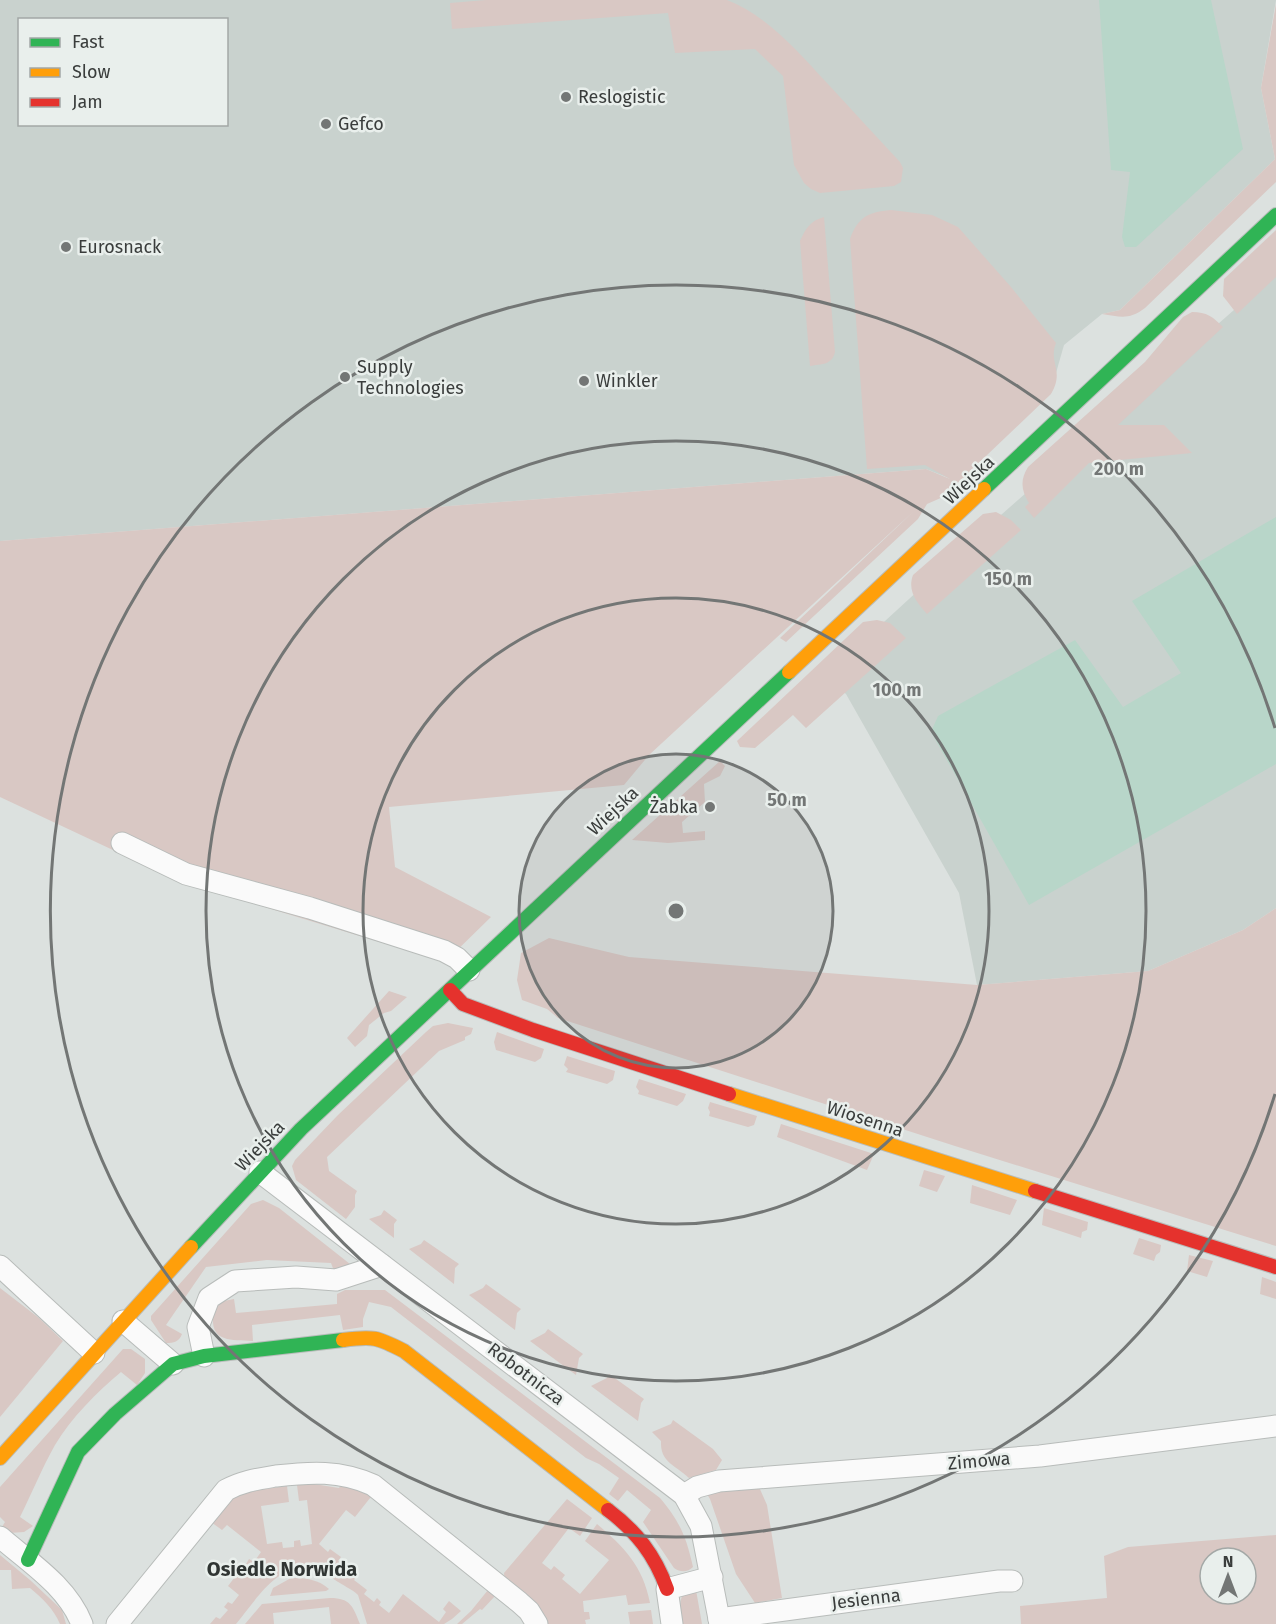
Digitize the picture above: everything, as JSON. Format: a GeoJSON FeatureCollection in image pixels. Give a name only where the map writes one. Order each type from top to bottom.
{"type":"FeatureCollection","features":[{"type":"Feature","properties":{"kind":"street","name":"Wiejska"},"geometry":{"type":"LineString","coordinates":[[0,1458],[260,1172],[320,1111],[1276,215]]}},
{"type":"Feature","properties":{"kind":"street"},"geometry":{"type":"LineString","coordinates":[[122,843],[186,874],[310,908],[444,951],[457,958],[470,970]]}},
{"type":"Feature","properties":{"kind":"street","name":"Wiosenna"},"geometry":{"type":"LineString","coordinates":[[450,990],[463,1004],[533,1030],[836,1129],[1276,1267]]}},
{"type":"Feature","properties":{"kind":"street","name":"Robotnicza"},"geometry":{"type":"LineString","coordinates":[[260,1172],[684,1495],[701,1526],[720,1622]]}},
{"type":"Feature","properties":{"kind":"street"},"geometry":{"type":"LineString","coordinates":[[204,1356],[198,1327],[209,1298],[235,1281],[296,1277],[336,1280],[382,1265]]}},
{"type":"Feature","properties":{"kind":"street"},"geometry":{"type":"LineString","coordinates":[[0,1266],[94,1353]]}},
{"type":"Feature","properties":{"kind":"street"},"geometry":{"type":"LineString","coordinates":[[123,1321],[172,1364]]}},
{"type":"Feature","properties":{"kind":"street"},"geometry":{"type":"LineString","coordinates":[[28,1560],[78,1452],[115,1414],[172,1364],[204,1356],[364,1337],[382,1339],[404,1351],[627,1524],[642,1539],[658,1565],[667,1589],[672,1624]]}},
{"type":"Feature","properties":{"kind":"street","name":"Zimowa"},"geometry":{"type":"LineString","coordinates":[[684,1495],[697,1487],[719,1481],[1040,1456],[1276,1426]]}},
{"type":"Feature","properties":{"kind":"street"},"geometry":{"type":"LineString","coordinates":[[117,1624],[226,1490],[236,1484],[253,1480],[310,1472],[336,1473],[373,1485],[519,1602],[529,1611],[537,1624]]}},
{"type":"Feature","properties":{"kind":"street"},"geometry":{"type":"LineString","coordinates":[[0,1537],[57,1586],[75,1608],[82,1624]]}},
{"type":"Feature","properties":{"kind":"street"},"geometry":{"type":"LineString","coordinates":[[667,1589],[712,1577]]}},
{"type":"Feature","properties":{"kind":"street","name":"Jesienna"},"geometry":{"type":"LineString","coordinates":[[720,1622],[795,1607],[1012,1581]]}},
{"type":"Feature","properties":{"kind":"shaded area"},"geometry":{"type":"Polygon","coordinates":[[[0,0],[1276,0],[1261,88],[1275,159],[1120,310],[1102,314],[1064,345],[1054,380],[949,478],[926,469],[0,541],[0,0]]]}},
{"type":"Feature","properties":{"kind":"shaded area"},"geometry":{"type":"Polygon","coordinates":[[[486,0],[727,0],[756,15],[805,59],[900,162],[903,168],[901,182],[894,186],[820,193],[804,183],[794,165],[783,76],[755,49],[675,53],[668,13],[452,29],[450,3],[486,0]]]}},
{"type":"Feature","properties":{"kind":"shaded area"},"geometry":{"type":"Polygon","coordinates":[[[1099,0],[1211,0],[1243,149],[1136,247],[1125,247],[1122,237],[1130,172],[1111,170],[1099,0]]]}},
{"type":"Feature","properties":{"kind":"shaded area"},"geometry":{"type":"Polygon","coordinates":[[[1276,4],[1276,182],[1145,308],[1129,316],[1102,314],[1120,310],[1275,159],[1261,88],[1276,4]]]}},
{"type":"Feature","properties":{"kind":"shaded area"},"geometry":{"type":"Polygon","coordinates":[[[891,210],[932,215],[958,227],[1011,287],[1056,343],[1054,356],[1057,379],[1051,394],[943,497],[927,504],[918,519],[786,642],[780,638],[914,511],[649,755],[624,785],[389,807],[395,867],[491,917],[445,962],[179,881],[0,797],[0,541],[926,469],[950,479],[925,465],[867,469],[850,239],[857,225],[865,217],[876,212],[891,210]]]}},
{"type":"Feature","properties":{"kind":"shaded area"},"geometry":{"type":"Polygon","coordinates":[[[824,217],[835,352],[829,362],[810,366],[800,241],[809,226],[824,217]]]}},
{"type":"Feature","properties":{"kind":"shaded area"},"geometry":{"type":"Polygon","coordinates":[[[1276,230],[1276,277],[1237,314],[1223,296],[1224,279],[1276,230]]]}},
{"type":"Feature","properties":{"kind":"shaded area"},"geometry":{"type":"Polygon","coordinates":[[[1276,273],[1276,908],[1243,930],[1148,971],[977,985],[959,893],[846,694],[825,676],[993,522],[1276,273]]]}},
{"type":"Feature","properties":{"kind":"shaded area"},"geometry":{"type":"Polygon","coordinates":[[[1192,312],[1209,316],[1223,327],[1118,425],[1164,425],[1192,453],[1089,463],[1034,518],[1025,507],[1029,503],[1024,494],[1023,481],[1028,467],[1145,362],[1183,317],[1192,312]]]}},
{"type":"Feature","properties":{"kind":"shaded area"},"geometry":{"type":"Polygon","coordinates":[[[996,512],[1011,520],[1021,530],[927,614],[912,591],[913,575],[983,514],[996,512]]]}},
{"type":"Feature","properties":{"kind":"shaded area"},"geometry":{"type":"Polygon","coordinates":[[[1276,517],[1276,764],[1029,905],[931,732],[938,716],[1075,640],[1123,707],[1181,673],[1132,601],[1276,517]]]}},
{"type":"Feature","properties":{"kind":"shaded area"},"geometry":{"type":"Polygon","coordinates":[[[877,620],[890,623],[906,638],[806,728],[793,715],[755,748],[740,747],[737,741],[863,622],[877,620]]]}},
{"type":"Feature","properties":{"kind":"shaded area"},"geometry":{"type":"Polygon","coordinates":[[[720,761],[725,766],[720,776],[704,784],[705,802],[682,822],[683,833],[705,831],[705,840],[668,843],[632,840],[720,761]]]}},
{"type":"Feature","properties":{"kind":"shaded area"},"geometry":{"type":"Polygon","coordinates":[[[1276,908],[1276,1246],[955,1146],[558,1018],[547,1009],[522,1000],[517,980],[521,953],[549,938],[629,957],[977,985],[1148,971],[1243,930],[1276,908]]]}},
{"type":"Feature","properties":{"kind":"shaded area"},"geometry":{"type":"Polygon","coordinates":[[[389,991],[407,997],[369,1025],[367,1036],[355,1047],[347,1038],[389,991]]]}},
{"type":"Feature","properties":{"kind":"shaded area"},"geometry":{"type":"Polygon","coordinates":[[[448,1023],[473,1028],[471,1034],[465,1037],[465,1040],[439,1051],[327,1157],[329,1171],[357,1191],[355,1207],[346,1219],[296,1180],[292,1166],[295,1160],[338,1115],[426,1032],[433,1026],[448,1023]]]}},
{"type":"Feature","properties":{"kind":"shaded area"},"geometry":{"type":"Polygon","coordinates":[[[497,1032],[544,1049],[541,1058],[535,1062],[496,1050],[494,1042],[497,1032]]]}},
{"type":"Feature","properties":{"kind":"shaded area"},"geometry":{"type":"Polygon","coordinates":[[[567,1056],[615,1071],[613,1080],[607,1084],[566,1072],[568,1069],[564,1065],[567,1056]]]}},
{"type":"Feature","properties":{"kind":"shaded area"},"geometry":{"type":"Polygon","coordinates":[[[639,1079],[686,1094],[677,1106],[638,1094],[636,1087],[639,1079]]]}},
{"type":"Feature","properties":{"kind":"shaded area"},"geometry":{"type":"Polygon","coordinates":[[[710,1102],[757,1116],[754,1125],[748,1127],[709,1116],[710,1102]]]}},
{"type":"Feature","properties":{"kind":"shaded area"},"geometry":{"type":"Polygon","coordinates":[[[781,1124],[874,1154],[867,1170],[777,1137],[781,1124]]]}},
{"type":"Feature","properties":{"kind":"shaded area"},"geometry":{"type":"Polygon","coordinates":[[[924,1170],[945,1176],[937,1192],[919,1186],[924,1170]]]}},
{"type":"Feature","properties":{"kind":"shaded area"},"geometry":{"type":"Polygon","coordinates":[[[972,1185],[1017,1200],[1010,1215],[970,1203],[972,1185]]]}},
{"type":"Feature","properties":{"kind":"shaded area"},"geometry":{"type":"Polygon","coordinates":[[[263,1200],[279,1208],[350,1264],[346,1270],[334,1271],[331,1263],[267,1260],[206,1267],[166,1325],[182,1334],[181,1337],[176,1342],[166,1343],[151,1320],[151,1316],[251,1204],[263,1200]]]}},
{"type":"Feature","properties":{"kind":"shaded area"},"geometry":{"type":"Polygon","coordinates":[[[1044,1208],[1088,1222],[1087,1230],[1082,1232],[1081,1238],[1042,1225],[1044,1208]]]}},
{"type":"Feature","properties":{"kind":"shaded area"},"geometry":{"type":"Polygon","coordinates":[[[384,1210],[397,1220],[394,1224],[394,1238],[369,1219],[381,1215],[384,1210]]]}},
{"type":"Feature","properties":{"kind":"shaded area"},"geometry":{"type":"Polygon","coordinates":[[[1139,1238],[1161,1245],[1160,1252],[1154,1261],[1133,1254],[1139,1238]]]}},
{"type":"Feature","properties":{"kind":"shaded area"},"geometry":{"type":"Polygon","coordinates":[[[424,1240],[459,1264],[455,1268],[454,1284],[409,1249],[421,1244],[424,1240]]]}},
{"type":"Feature","properties":{"kind":"shaded area"},"geometry":{"type":"Polygon","coordinates":[[[1189,1255],[1213,1261],[1207,1277],[1187,1271],[1189,1255]]]}},
{"type":"Feature","properties":{"kind":"shaded area"},"geometry":{"type":"Polygon","coordinates":[[[1262,1277],[1276,1282],[1276,1299],[1260,1294],[1262,1277]]]}},
{"type":"Feature","properties":{"kind":"shaded area"},"geometry":{"type":"Polygon","coordinates":[[[486,1284],[521,1309],[517,1313],[515,1330],[469,1295],[486,1284]]]}},
{"type":"Feature","properties":{"kind":"shaded area"},"geometry":{"type":"Polygon","coordinates":[[[0,1288],[39,1318],[63,1341],[0,1417],[0,1288]]]}},
{"type":"Feature","properties":{"kind":"shaded area"},"geometry":{"type":"Polygon","coordinates":[[[345,1290],[385,1290],[660,1498],[681,1530],[693,1567],[684,1571],[674,1568],[643,1522],[651,1510],[627,1490],[618,1501],[609,1494],[619,1478],[586,1458],[391,1307],[369,1302],[363,1319],[363,1327],[343,1330],[340,1315],[252,1325],[253,1341],[222,1337],[214,1328],[214,1309],[224,1301],[234,1299],[236,1313],[337,1304],[337,1294],[345,1290]]]}},
{"type":"Feature","properties":{"kind":"shaded area"},"geometry":{"type":"Polygon","coordinates":[[[548,1329],[583,1354],[579,1358],[576,1375],[530,1341],[548,1329]]]}},
{"type":"Feature","properties":{"kind":"shaded area"},"geometry":{"type":"Polygon","coordinates":[[[123,1349],[131,1349],[145,1359],[145,1373],[137,1385],[121,1372],[77,1415],[55,1445],[20,1517],[33,1526],[24,1532],[9,1533],[2,1527],[5,1522],[0,1517],[0,1487],[123,1349]]]}},
{"type":"Feature","properties":{"kind":"shaded area"},"geometry":{"type":"Polygon","coordinates":[[[609,1374],[644,1399],[641,1403],[638,1421],[591,1386],[607,1378],[609,1374]]]}},
{"type":"Feature","properties":{"kind":"shaded area"},"geometry":{"type":"Polygon","coordinates":[[[673,1420],[713,1449],[722,1460],[716,1470],[689,1478],[665,1458],[661,1441],[652,1432],[671,1424],[673,1420]]]}},
{"type":"Feature","properties":{"kind":"shaded area"},"geometry":{"type":"Polygon","coordinates":[[[342,1483],[374,1493],[355,1517],[346,1510],[319,1544],[328,1552],[330,1549],[341,1557],[338,1561],[357,1576],[354,1580],[367,1590],[364,1594],[374,1602],[377,1598],[381,1602],[379,1605],[389,1613],[403,1594],[439,1622],[446,1612],[443,1609],[449,1601],[461,1611],[444,1624],[367,1624],[356,1593],[318,1571],[303,1569],[290,1571],[278,1577],[256,1598],[236,1624],[210,1624],[216,1617],[220,1619],[228,1610],[224,1607],[228,1602],[232,1604],[239,1595],[228,1586],[238,1573],[243,1576],[250,1567],[246,1564],[249,1559],[254,1562],[261,1552],[227,1525],[222,1530],[211,1522],[231,1498],[240,1492],[287,1486],[289,1502],[261,1506],[267,1544],[282,1542],[283,1548],[294,1547],[294,1541],[300,1540],[301,1546],[312,1544],[307,1500],[299,1501],[297,1485],[314,1484],[339,1488],[342,1483]]]}},
{"type":"Feature","properties":{"kind":"shaded area"},"geometry":{"type":"Polygon","coordinates":[[[759,1487],[767,1505],[782,1598],[755,1603],[736,1574],[707,1494],[711,1489],[759,1487]]]}},
{"type":"Feature","properties":{"kind":"shaded area"},"geometry":{"type":"Polygon","coordinates":[[[567,1499],[592,1518],[580,1536],[569,1528],[542,1563],[551,1570],[554,1566],[565,1575],[562,1579],[580,1594],[609,1560],[585,1541],[597,1524],[631,1558],[643,1578],[650,1603],[628,1605],[626,1595],[583,1601],[584,1612],[589,1612],[590,1619],[585,1620],[586,1624],[541,1624],[505,1583],[504,1573],[567,1499]]]}},
{"type":"Feature","properties":{"kind":"shaded area"},"geometry":{"type":"Polygon","coordinates":[[[1276,1535],[1276,1624],[1021,1624],[1020,1606],[1107,1598],[1104,1556],[1128,1547],[1276,1535]]]}},
{"type":"Feature","properties":{"kind":"shaded area"},"geometry":{"type":"Polygon","coordinates":[[[0,1555],[62,1610],[66,1624],[60,1624],[47,1604],[30,1588],[12,1589],[11,1570],[0,1570],[0,1555]]]}},
{"type":"Feature","properties":{"kind":"shaded area"},"geometry":{"type":"Polygon","coordinates":[[[291,1578],[311,1580],[329,1589],[270,1596],[273,1588],[291,1578]]]}},
{"type":"Feature","properties":{"kind":"shaded area"},"geometry":{"type":"Polygon","coordinates":[[[488,1590],[495,1596],[482,1610],[480,1609],[462,1624],[457,1624],[471,1611],[488,1590]]]}},
{"type":"Feature","properties":{"kind":"shaded area"},"geometry":{"type":"Polygon","coordinates":[[[696,1590],[702,1624],[683,1624],[680,1609],[681,1598],[683,1594],[696,1590]]]}},
{"type":"Feature","properties":{"kind":"shaded area"},"geometry":{"type":"Polygon","coordinates":[[[330,1598],[347,1602],[360,1624],[331,1624],[329,1607],[273,1613],[274,1624],[245,1624],[262,1604],[330,1598]]]}},
{"type":"Feature","properties":{"kind":"shaded area"},"geometry":{"type":"Polygon","coordinates":[[[651,1610],[653,1624],[630,1624],[628,1612],[651,1610]]]}},
{"type":"Feature","properties":{"kind":"traffic: fast"},"geometry":{"type":"LineString","coordinates":[[984,489],[1276,215]]}},
{"type":"Feature","properties":{"kind":"traffic: fast"},"geometry":{"type":"LineString","coordinates":[[191,1247],[301,1129],[789,672]]}},
{"type":"Feature","properties":{"kind":"traffic: fast"},"geometry":{"type":"LineString","coordinates":[[28,1560],[78,1452],[115,1414],[173,1364],[204,1356],[343,1340]]}},
{"type":"Feature","properties":{"kind":"traffic: slow"},"geometry":{"type":"LineString","coordinates":[[789,672],[984,489]]}},
{"type":"Feature","properties":{"kind":"traffic: slow"},"geometry":{"type":"LineString","coordinates":[[729,1094],[1035,1191]]}},
{"type":"Feature","properties":{"kind":"traffic: slow"},"geometry":{"type":"LineString","coordinates":[[0,1458],[191,1247]]}},
{"type":"Feature","properties":{"kind":"traffic: slow"},"geometry":{"type":"LineString","coordinates":[[343,1340],[375,1339],[404,1351],[608,1510]]}},
{"type":"Feature","properties":{"kind":"traffic: jam"},"geometry":{"type":"LineString","coordinates":[[450,990],[463,1004],[533,1030],[729,1094]]}},
{"type":"Feature","properties":{"kind":"traffic: jam"},"geometry":{"type":"LineString","coordinates":[[1035,1191],[1276,1267]]}},
{"type":"Feature","properties":{"kind":"traffic: jam"},"geometry":{"type":"LineString","coordinates":[[608,1510],[636,1535],[657,1565],[667,1589]]}},
{"type":"Feature","properties":{"kind":"place","name":"Reslogistic"},"geometry":{"type":"Point","coordinates":[566,97]}},
{"type":"Feature","properties":{"kind":"place","name":"Gefco"},"geometry":{"type":"Point","coordinates":[326,124]}},
{"type":"Feature","properties":{"kind":"place","name":"Eurosnack"},"geometry":{"type":"Point","coordinates":[66,247]}},
{"type":"Feature","properties":{"kind":"place","name":"Supply Technologies"},"geometry":{"type":"Point","coordinates":[345,377]}},
{"type":"Feature","properties":{"kind":"place","name":"Winkler"},"geometry":{"type":"Point","coordinates":[584,381]}},
{"type":"Feature","properties":{"kind":"place","name":"Żabka"},"geometry":{"type":"Point","coordinates":[710,807]}},
{"type":"Feature","properties":{"kind":"district","name":"Osiedle Norwida"},"geometry":{"type":"Point","coordinates":[282,1569]}}]}
